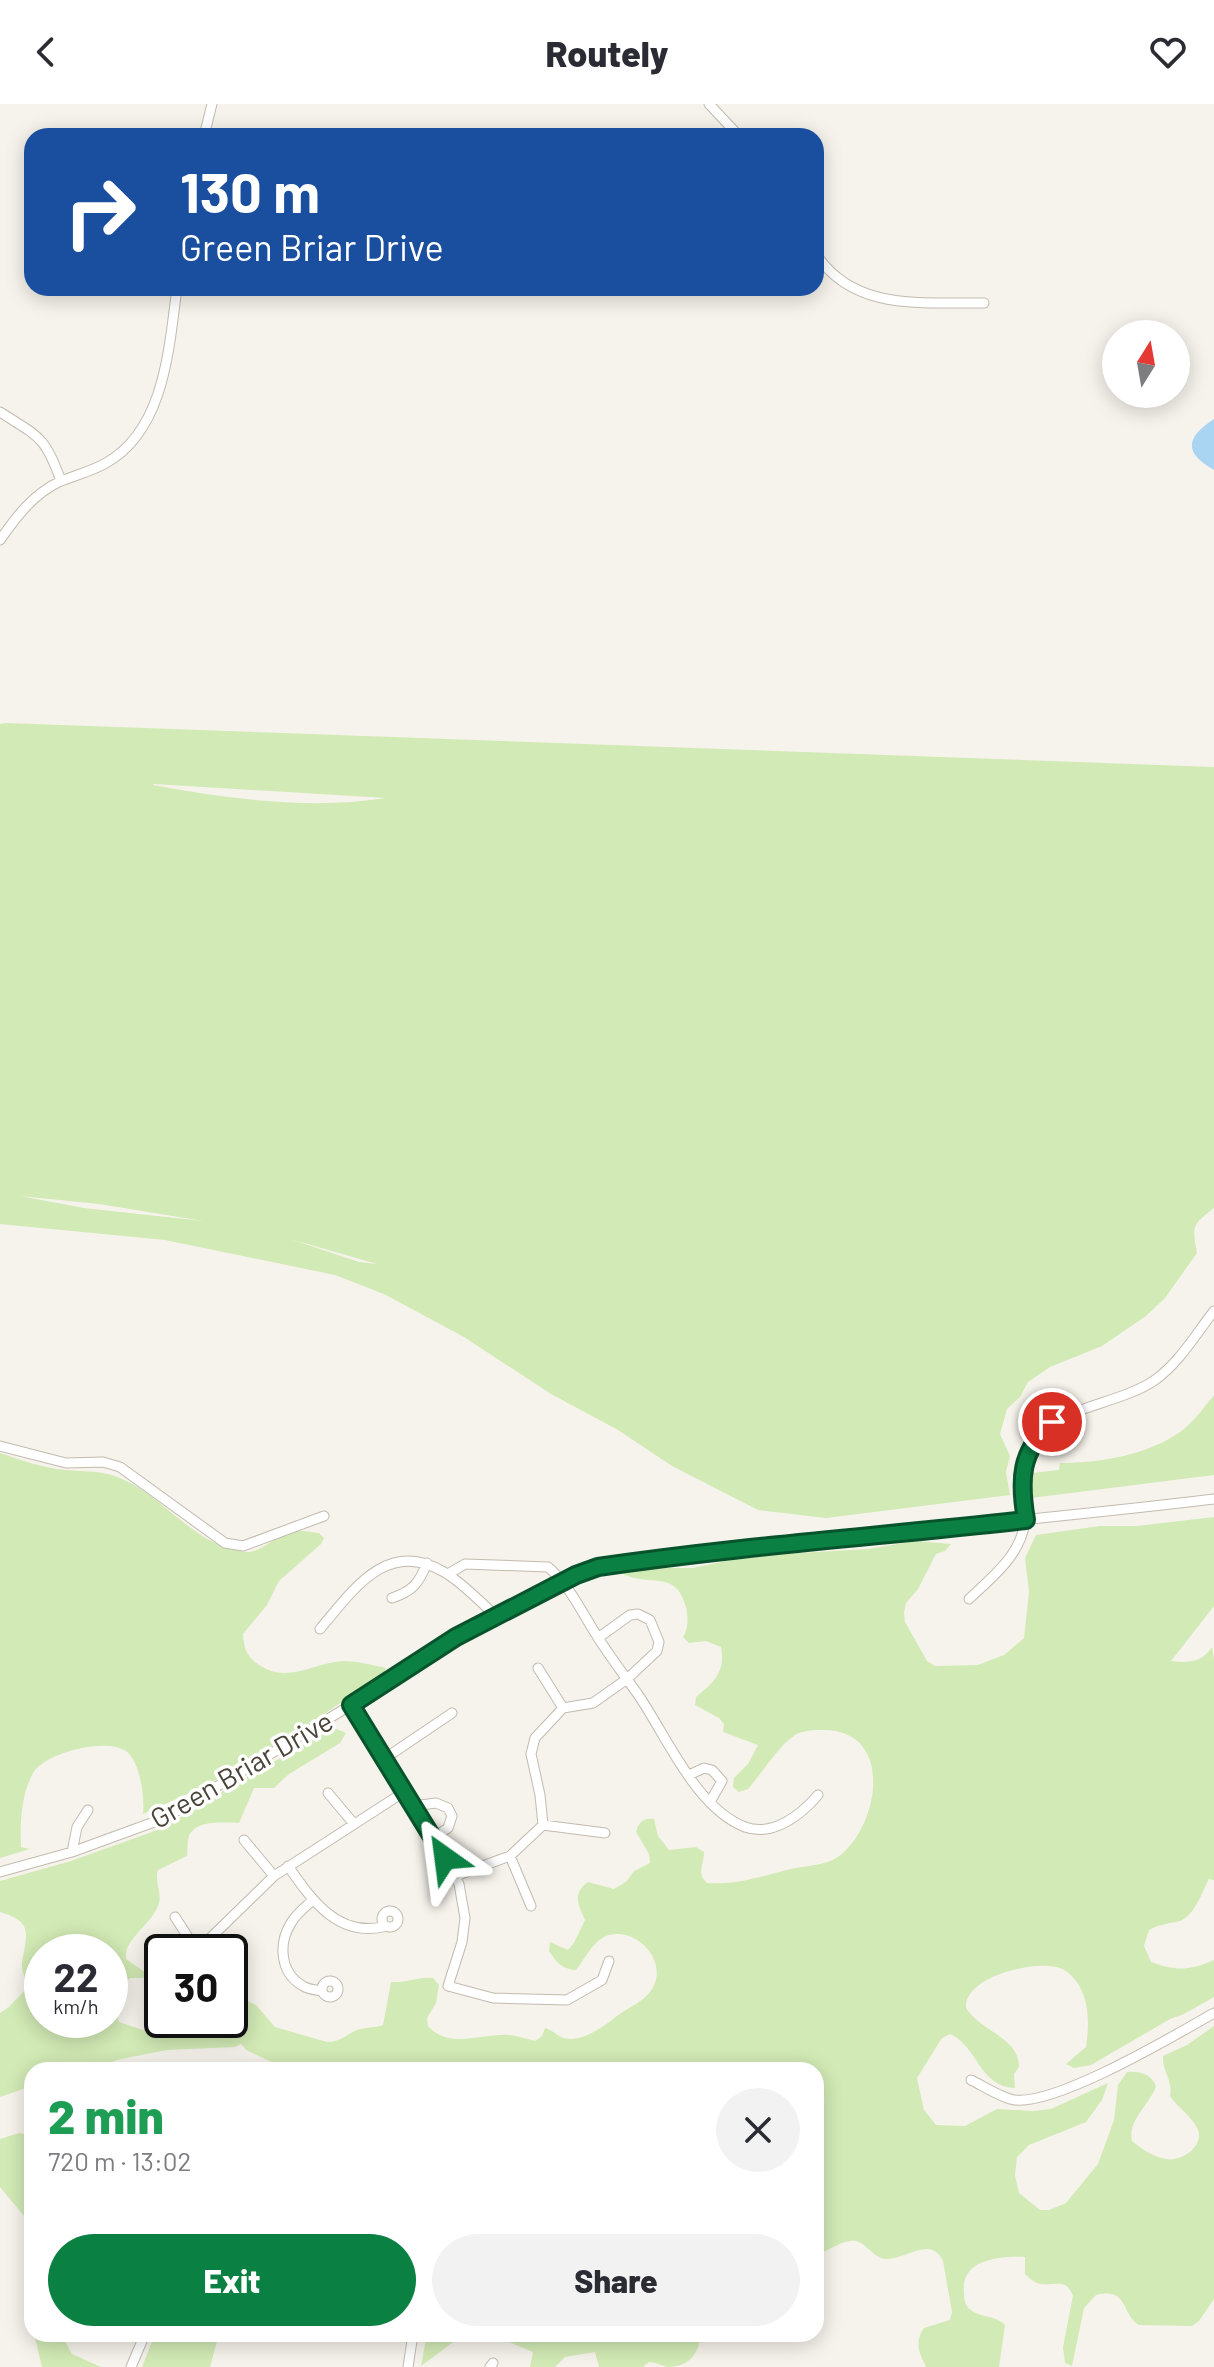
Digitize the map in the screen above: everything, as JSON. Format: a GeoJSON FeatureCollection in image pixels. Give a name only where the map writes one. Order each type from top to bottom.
{"type":"FeatureCollection","features":[{"type":"Feature","properties":{"kind":"street"},"geometry":{"type":"LineString","coordinates":[[206,128],[212,104]]}},
{"type":"Feature","properties":{"kind":"street"},"geometry":{"type":"LineString","coordinates":[[709,104],[732,128]]}},
{"type":"Feature","properties":{"kind":"street"},"geometry":{"type":"LineString","coordinates":[[824,265],[831,274],[864,295],[905,302],[984,303]]}},
{"type":"Feature","properties":{"kind":"street"},"geometry":{"type":"LineString","coordinates":[[0,540],[30,502],[61,481],[109,461],[133,441],[144,425],[164,367],[176,296]]}},
{"type":"Feature","properties":{"kind":"street"},"geometry":{"type":"LineString","coordinates":[[0,412],[44,442],[61,481]]}},
{"type":"Feature","properties":{"kind":"street"},"geometry":{"type":"LineString","coordinates":[[969,1599],[1008,1563],[1017,1548],[1026,1520],[1022,1475],[1040,1433],[1052,1422],[1125,1396],[1155,1380],[1171,1366],[1214,1311]]}},
{"type":"Feature","properties":{"kind":"street"},"geometry":{"type":"LineString","coordinates":[[0,1446],[66,1463],[103,1462],[120,1467],[225,1543],[243,1546],[324,1516]]}},
{"type":"Feature","properties":{"kind":"street","name":"Green Briar Drive"},"geometry":{"type":"LineString","coordinates":[[0,1872],[72,1852],[165,1818],[456,1637],[598,1567],[682,1555],[1214,1499]]}},
{"type":"Feature","properties":{"kind":"street"},"geometry":{"type":"LineString","coordinates":[[320,1629],[352,1591],[377,1568],[404,1560],[427,1563],[448,1574],[496,1616]]}},
{"type":"Feature","properties":{"kind":"street"},"geometry":{"type":"LineString","coordinates":[[392,1598],[411,1592],[427,1563]]}},
{"type":"Feature","properties":{"kind":"street"},"geometry":{"type":"LineString","coordinates":[[448,1574],[465,1564],[548,1567],[564,1582],[689,1775],[710,1802],[731,1820],[760,1830],[796,1818],[818,1795]]}},
{"type":"Feature","properties":{"kind":"street"},"geometry":{"type":"LineString","coordinates":[[543,1825],[531,1754],[535,1738],[563,1708],[593,1703],[627,1679],[657,1651],[659,1642],[650,1620],[638,1614],[630,1615],[598,1638]]}},
{"type":"Feature","properties":{"kind":"street"},"geometry":{"type":"LineString","coordinates":[[538,1668],[563,1708]]}},
{"type":"Feature","properties":{"kind":"street"},"geometry":{"type":"LineString","coordinates":[[351,1705],[434,1837],[456,1878],[465,1918],[462,1942],[448,1983],[451,1989],[493,1998],[567,2000],[602,1980],[609,1961]]}},
{"type":"Feature","properties":{"kind":"street"},"geometry":{"type":"LineString","coordinates":[[384,1759],[452,1713]]}},
{"type":"Feature","properties":{"kind":"street"},"geometry":{"type":"LineString","coordinates":[[689,1775],[704,1768],[718,1775],[722,1781],[710,1802]]}},
{"type":"Feature","properties":{"kind":"street"},"geometry":{"type":"LineString","coordinates":[[214,1934],[274,1876],[404,1792]]}},
{"type":"Feature","properties":{"kind":"street"},"geometry":{"type":"LineString","coordinates":[[328,1793],[354,1824]]}},
{"type":"Feature","properties":{"kind":"street"},"geometry":{"type":"LineString","coordinates":[[413,1806],[436,1803],[448,1808],[452,1816],[448,1828],[434,1837]]}},
{"type":"Feature","properties":{"kind":"street"},"geometry":{"type":"LineString","coordinates":[[72,1852],[77,1827],[88,1810]]}},
{"type":"Feature","properties":{"kind":"street"},"geometry":{"type":"LineString","coordinates":[[543,1825],[605,1833]]}},
{"type":"Feature","properties":{"kind":"street"},"geometry":{"type":"LineString","coordinates":[[456,1878],[510,1856],[543,1825]]}},
{"type":"Feature","properties":{"kind":"street"},"geometry":{"type":"LineString","coordinates":[[244,1840],[274,1876]]}},
{"type":"Feature","properties":{"kind":"street"},"geometry":{"type":"LineString","coordinates":[[510,1856],[531,1906]]}},
{"type":"Feature","properties":{"kind":"street"},"geometry":{"type":"LineString","coordinates":[[288,1866],[313,1900],[341,1924],[356,1928],[383,1927]]}},
{"type":"Feature","properties":{"kind":"street"},"geometry":{"type":"LineString","coordinates":[[313,1900],[292,1920],[286,1933],[283,1959],[288,1972],[303,1987],[322,1991]]}},
{"type":"Feature","properties":{"kind":"street"},"geometry":{"type":"LineString","coordinates":[[175,1917],[186,1934]]}},
{"type":"Feature","properties":{"kind":"street"},"geometry":{"type":"LineString","coordinates":[[971,2080],[1011,2100],[1030,2100],[1081,2083],[1214,2013]]}},
{"type":"Feature","properties":{"kind":"street"},"geometry":{"type":"LineString","coordinates":[[131,2367],[142,2342]]}},
{"type":"Feature","properties":{"kind":"street"},"geometry":{"type":"LineString","coordinates":[[408,2367],[412,2342]]}},
{"type":"Feature","properties":{"kind":"green space"},"geometry":{"type":"Polygon","coordinates":[[[0,724],[1214,767],[1214,1208],[1195,1227],[1197,1253],[1165,1298],[1146,1316],[1102,1346],[1050,1367],[1028,1382],[1020,1397],[1007,1409],[1000,1434],[1010,1456],[1006,1472],[1010,1495],[826,1518],[758,1510],[672,1466],[618,1430],[551,1394],[464,1337],[384,1294],[335,1275],[165,1240],[0,1224],[0,724]],[[154,784],[211,795],[298,803],[386,798],[154,784]],[[20,1196],[84,1208],[203,1221],[99,1204],[20,1196]],[[290,1239],[359,1262],[377,1264],[290,1239]]]}},
{"type":"Feature","properties":{"kind":"green space"},"geometry":{"type":"Polygon","coordinates":[[[1214,1395],[1214,1475],[1031,1498],[1032,1473],[1059,1470],[1060,1463],[1107,1459],[1153,1447],[1185,1428],[1214,1395]]]}},
{"type":"Feature","properties":{"kind":"green space"},"geometry":{"type":"Polygon","coordinates":[[[0,1453],[49,1467],[113,1475],[136,1486],[210,1541],[227,1548],[251,1552],[289,1532],[319,1533],[324,1538],[321,1544],[279,1581],[267,1605],[243,1634],[246,1651],[259,1665],[280,1673],[343,1661],[386,1668],[383,1674],[302,1729],[205,1786],[143,1814],[138,1771],[126,1751],[117,1747],[90,1747],[48,1760],[32,1775],[23,1801],[21,1847],[30,1849],[0,1858],[0,1453]]]}},
{"type":"Feature","properties":{"kind":"green space"},"geometry":{"type":"Polygon","coordinates":[[[1214,1517],[1214,1606],[1171,1661],[1194,1661],[1212,1647],[1214,1880],[1209,1879],[1190,1914],[1180,1921],[1149,1930],[1144,1946],[1151,1962],[1168,1967],[1190,1968],[1214,1960],[1214,1997],[1091,2065],[1074,2068],[1066,2064],[1086,2047],[1087,2037],[1088,2016],[1080,1987],[1066,1971],[1056,1967],[1025,1967],[991,1978],[978,1986],[969,1996],[966,2008],[1013,2048],[1019,2067],[1014,2074],[1015,2088],[993,2081],[960,2040],[950,2034],[942,2038],[917,2078],[924,2110],[936,2125],[965,2126],[997,2109],[1051,2109],[1108,2083],[1102,2100],[1086,2122],[1029,2145],[1017,2157],[1015,2175],[1019,2193],[1040,2210],[1049,2210],[1066,2203],[1098,2164],[1114,2120],[1118,2085],[1127,2072],[1144,2074],[1156,2086],[1136,2119],[1131,2133],[1132,2141],[1152,2155],[1166,2159],[1190,2152],[1198,2142],[1198,2130],[1170,2096],[1163,2056],[1187,2045],[1214,2026],[1214,2299],[1192,2326],[1139,2325],[1119,2298],[1107,2294],[1096,2295],[1084,2308],[1072,2366],[1065,2363],[1063,2347],[1073,2296],[1070,2290],[1062,2284],[1043,2284],[1032,2280],[1025,2274],[1025,2257],[1004,2257],[975,2266],[964,2282],[966,2305],[1005,2325],[999,2367],[926,2367],[919,2348],[921,2333],[924,2328],[950,2320],[952,2312],[943,2261],[938,2254],[926,2249],[888,2259],[856,2241],[824,2251],[824,2062],[272,2062],[246,2050],[241,2044],[235,2047],[167,2050],[111,2062],[24,2062],[24,2089],[0,2097],[0,2013],[24,1991],[24,2038],[128,2038],[128,2025],[144,2030],[144,2038],[248,2038],[248,2001],[256,2005],[275,2027],[332,2042],[357,2030],[383,2025],[391,1982],[427,1978],[433,1978],[439,1985],[436,2003],[427,2018],[428,2026],[446,2037],[467,2039],[510,2035],[535,2041],[542,2036],[545,2028],[568,2039],[590,2034],[647,1995],[654,1985],[656,1964],[636,1939],[615,1934],[600,1939],[576,1970],[571,1969],[563,1967],[555,1959],[549,1951],[550,1942],[568,1950],[574,1943],[585,1920],[578,1895],[588,1882],[614,1889],[626,1882],[634,1871],[650,1863],[649,1854],[636,1832],[642,1821],[654,1819],[658,1836],[669,1850],[696,1847],[704,1852],[701,1872],[707,1883],[728,1883],[818,1864],[837,1857],[856,1837],[872,1797],[873,1777],[869,1758],[859,1743],[843,1733],[820,1730],[804,1731],[791,1738],[748,1789],[739,1792],[733,1787],[734,1778],[748,1764],[758,1745],[723,1732],[724,1724],[719,1718],[695,1705],[696,1697],[720,1670],[721,1647],[706,1641],[689,1643],[683,1637],[687,1611],[675,1587],[620,1572],[627,1568],[693,1568],[749,1556],[868,1549],[915,1541],[951,1544],[945,1551],[936,1554],[918,1589],[906,1603],[905,1622],[927,1661],[935,1666],[978,1665],[1004,1655],[1024,1638],[1029,1592],[1025,1558],[1036,1535],[1100,1526],[1137,1526],[1214,1517]]]}},
{"type":"Feature","properties":{"kind":"green space"},"geometry":{"type":"Polygon","coordinates":[[[334,1728],[346,1733],[340,1743],[289,1774],[274,1788],[254,1788],[239,1823],[204,1824],[193,1831],[189,1836],[187,1856],[158,1870],[160,1895],[156,1911],[128,1947],[128,1934],[26,1934],[19,1920],[0,1912],[0,1881],[71,1861],[163,1828],[334,1728]]]}},
{"type":"Feature","properties":{"kind":"green space"},"geometry":{"type":"Polygon","coordinates":[[[128,1960],[144,1972],[144,1977],[128,1980],[128,1960]]]}},
{"type":"Feature","properties":{"kind":"green space"},"geometry":{"type":"Polygon","coordinates":[[[24,2134],[24,2216],[0,2187],[0,2139],[24,2134]]]}},
{"type":"Feature","properties":{"kind":"green space"},"geometry":{"type":"Polygon","coordinates":[[[36,2342],[65,2342],[72,2354],[101,2367],[42,2367],[36,2342]]]}},
{"type":"Feature","properties":{"kind":"green space"},"geometry":{"type":"Polygon","coordinates":[[[152,2342],[217,2342],[210,2367],[142,2367],[152,2342]]]}},
{"type":"Feature","properties":{"kind":"green space"},"geometry":{"type":"Polygon","coordinates":[[[426,2342],[453,2342],[421,2366],[426,2342]]]}},
{"type":"Feature","properties":{"kind":"green space"},"geometry":{"type":"Polygon","coordinates":[[[509,2342],[699,2342],[692,2358],[682,2365],[668,2367],[649,2362],[643,2367],[599,2367],[595,2352],[565,2357],[555,2367],[530,2367],[533,2352],[509,2342]]]}},
{"type":"Feature","properties":{"kind":"water"},"geometry":{"type":"Polygon","coordinates":[[[1214,419],[1214,470],[1197,458],[1192,445],[1198,433],[1214,419]]]}},
{"type":"Feature","properties":{"kind":"route"},"geometry":{"type":"LineString","coordinates":[[445,1858],[351,1705],[456,1637],[535,1595],[598,1567],[879,1533],[941,1530],[1026,1520],[1021,1490],[1025,1461],[1040,1433],[1052,1422]]}}]}
